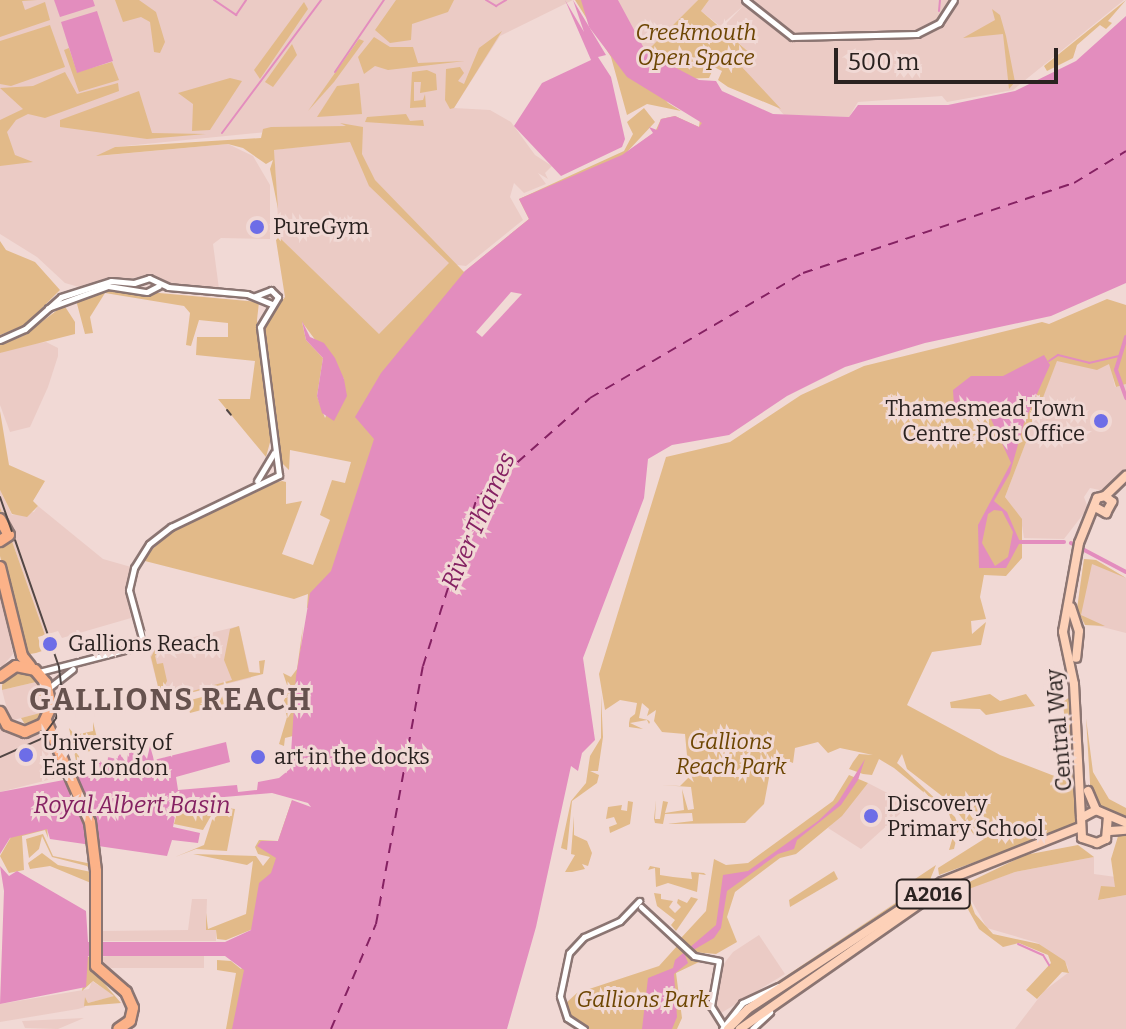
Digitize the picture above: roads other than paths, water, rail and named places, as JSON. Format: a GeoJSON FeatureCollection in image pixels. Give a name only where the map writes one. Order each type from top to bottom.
{"type":"FeatureCollection","features":[{"type":"Feature","properties":{"kind":"highway"},"geometry":{"type":"LineString","coordinates":[[0,519],[9,535],[0,541]]}},
{"type":"Feature","properties":{"kind":"highway"},"geometry":{"type":"LineString","coordinates":[[0,567],[22,656],[48,690],[46,721],[88,813],[96,865],[96,961],[99,973],[119,988],[133,1008],[130,1021],[120,1028]]}},
{"type":"Feature","properties":{"kind":"highway"},"geometry":{"type":"LineString","coordinates":[[0,582],[15,645],[2,672],[34,670]]}},
{"type":"Feature","properties":{"kind":"highway"},"geometry":{"type":"LineString","coordinates":[[1,717],[17,731],[34,730],[46,721]]}},
{"type":"Feature","properties":{"kind":"highway"},"geometry":{"type":"LineString","coordinates":[[34,730],[60,750]]}},
{"type":"Feature","properties":{"kind":"main road"},"geometry":{"type":"LineString","coordinates":[[1108,498],[1110,511],[1099,510],[1097,498],[1108,498],[1126,479]]}},
{"type":"Feature","properties":{"kind":"main road","name":"Central Way"},"geometry":{"type":"LineString","coordinates":[[1079,823],[1084,799],[1065,638],[1071,625],[1080,546],[1099,510]]}},
{"type":"Feature","properties":{"kind":"main road","name":"Central Way"},"geometry":{"type":"LineString","coordinates":[[1071,625],[1076,638],[1089,799],[1096,810]]}},
{"type":"Feature","properties":{"kind":"main road","name":"Central Way"},"geometry":{"type":"LineString","coordinates":[[1065,638],[1076,638]]}},
{"type":"Feature","properties":{"kind":"main road"},"geometry":{"type":"LineString","coordinates":[[1108,817],[1110,831],[1102,842],[1086,841],[1079,823],[1096,810],[1126,823]]}},
{"type":"Feature","properties":{"kind":"main road","name":"A2016"},"geometry":{"type":"LineString","coordinates":[[765,1009],[804,972],[942,882],[1079,823]]}},
{"type":"Feature","properties":{"kind":"main road"},"geometry":{"type":"LineString","coordinates":[[1110,831],[1126,830]]}},
{"type":"Feature","properties":{"kind":"main road","name":"A2016"},"geometry":{"type":"LineString","coordinates":[[728,1026],[765,1009],[965,876],[1046,845],[1086,841]]}},
{"type":"Feature","properties":{"kind":"street"},"geometry":{"type":"LineString","coordinates":[[745,0],[792,37],[917,34],[939,23],[954,0]]}},
{"type":"Feature","properties":{"kind":"street"},"geometry":{"type":"LineString","coordinates":[[152,289],[153,281]]}},
{"type":"Feature","properties":{"kind":"street"},"geometry":{"type":"LineString","coordinates":[[0,340],[29,326],[61,297],[106,282],[153,281],[160,285],[267,300],[260,327],[276,435],[275,463],[279,475],[266,478],[171,527],[141,555],[129,590],[144,645],[77,666],[34,670]]}},
{"type":"Feature","properties":{"kind":"street"},"geometry":{"type":"LineString","coordinates":[[141,282],[144,291]]}},
{"type":"Feature","properties":{"kind":"street"},"geometry":{"type":"LineString","coordinates":[[47,308],[111,286],[144,291],[160,285]]}},
{"type":"Feature","properties":{"kind":"street"},"geometry":{"type":"LineString","coordinates":[[266,478],[268,462],[274,453]]}},
{"type":"Feature","properties":{"kind":"street"},"geometry":{"type":"LineString","coordinates":[[268,462],[275,463]]}},
{"type":"Feature","properties":{"kind":"street"},"geometry":{"type":"LineString","coordinates":[[48,690],[77,666]]}},
{"type":"Feature","properties":{"kind":"street"},"geometry":{"type":"LineString","coordinates":[[584,1029],[567,1018],[563,1006],[560,985],[567,958],[578,942],[616,924],[638,907],[693,955],[714,964],[714,1015]]}},
{"type":"Feature","properties":{"kind":"street","name":"A2016"},"geometry":{"type":"LineString","coordinates":[[746,1000],[804,972]]}},
{"type":"Feature","properties":{"kind":"street"},"geometry":{"type":"LineString","coordinates":[[728,1026],[746,1000],[765,1009],[752,1029]]}},
{"type":"Feature","properties":{"kind":"street"},"geometry":{"type":"LineString","coordinates":[[714,1015],[728,1026]]}},
{"type":"Feature","properties":{"kind":"street"},"geometry":{"type":"LineString","coordinates":[[714,1015],[728,1026]]}},
{"type":"Feature","properties":{"kind":"water"},"geometry":{"type":"Polygon","coordinates":[[[54,0],[93,0],[95,6],[60,17],[54,0]]]}},
{"type":"Feature","properties":{"kind":"water"},"geometry":{"type":"Polygon","coordinates":[[[565,0],[584,32],[573,0],[606,55],[598,57],[611,77],[625,139],[622,147],[561,176],[514,126],[542,83],[591,60],[565,0]]]}},
{"type":"Feature","properties":{"kind":"water"},"geometry":{"type":"Polygon","coordinates":[[[581,0],[618,0],[646,52],[699,80],[716,81],[722,91],[773,114],[849,117],[858,105],[948,105],[1015,91],[1076,61],[1126,16],[1126,283],[1051,316],[925,343],[845,367],[787,396],[729,435],[672,445],[648,459],[644,498],[583,658],[595,740],[582,753],[578,771],[571,766],[536,927],[507,1029],[232,1029],[244,970],[225,956],[88,956],[86,987],[0,1004],[4,891],[0,866],[9,876],[17,871],[86,911],[88,942],[225,942],[251,930],[259,883],[271,873],[276,858],[257,846],[261,841],[278,841],[292,800],[311,807],[308,803],[272,793],[178,801],[173,827],[200,833],[198,843],[172,840],[167,856],[50,839],[47,829],[10,838],[0,854],[0,792],[101,773],[98,759],[107,768],[108,757],[116,759],[120,754],[127,764],[128,752],[140,749],[147,759],[150,746],[154,760],[226,742],[230,762],[176,777],[178,790],[237,785],[238,792],[257,790],[258,782],[279,778],[290,769],[296,676],[310,593],[331,571],[374,439],[355,417],[381,373],[465,271],[529,219],[519,199],[622,155],[653,133],[649,127],[657,130],[661,119],[675,116],[699,127],[702,123],[627,77],[589,27],[581,0]]]}},
{"type":"Feature","properties":{"kind":"water"},"geometry":{"type":"Polygon","coordinates":[[[97,11],[113,61],[77,73],[61,22],[97,11]]]}},
{"type":"Feature","properties":{"kind":"water"},"geometry":{"type":"Polygon","coordinates":[[[302,321],[310,337],[324,343],[335,358],[344,379],[347,396],[334,421],[322,413],[317,396],[323,358],[306,340],[302,321]]]}},
{"type":"Feature","properties":{"kind":"water"},"geometry":{"type":"Polygon","coordinates":[[[1044,355],[1050,365],[1024,423],[1010,473],[994,501],[1007,512],[1020,542],[1006,568],[979,568],[978,525],[1011,463],[990,417],[954,405],[953,390],[971,376],[1003,376],[1044,355]],[[994,510],[988,514],[982,543],[995,566],[1008,557],[1013,532],[1002,511],[994,510]]]}},
{"type":"Feature","properties":{"kind":"water"},"geometry":{"type":"Polygon","coordinates":[[[865,759],[858,780],[841,805],[797,840],[794,849],[778,854],[727,891],[721,928],[714,938],[685,955],[688,963],[674,974],[677,1017],[672,1029],[642,1029],[648,978],[673,968],[675,960],[716,925],[723,875],[748,871],[818,821],[838,802],[865,759]]]}},
{"type":"Feature","properties":{"kind":"waterway"},"geometry":{"type":"LineString","coordinates":[[214,0],[236,15],[246,0]]}},
{"type":"Feature","properties":{"kind":"waterway"},"geometry":{"type":"LineString","coordinates":[[222,133],[321,0]]}},
{"type":"Feature","properties":{"kind":"waterway"},"geometry":{"type":"LineString","coordinates":[[335,72],[384,0]]}},
{"type":"Feature","properties":{"kind":"waterway"},"geometry":{"type":"LineString","coordinates":[[486,0],[496,6],[506,0]]}},
{"type":"Feature","properties":{"kind":"waterway"},"geometry":{"type":"LineString","coordinates":[[939,11],[940,0]]}},
{"type":"Feature","properties":{"kind":"waterway"},"geometry":{"type":"LineString","coordinates":[[1126,337],[1116,370],[1126,398]]}},
{"type":"Feature","properties":{"kind":"waterway"},"geometry":{"type":"LineString","coordinates":[[1049,361],[1058,355],[1089,363],[1120,356]]}},
{"type":"Feature","properties":{"kind":"waterway"},"geometry":{"type":"LineString","coordinates":[[1020,542],[1064,542]]}},
{"type":"Feature","properties":{"kind":"waterway"},"geometry":{"type":"LineString","coordinates":[[1071,543],[1126,572]]}},
{"type":"Feature","properties":{"kind":"waterway"},"geometry":{"type":"LineString","coordinates":[[1018,944],[1043,955],[1049,965]]}},
{"type":"Feature","properties":{"kind":"tram line"},"geometry":{"type":"LineString","coordinates":[[227,410],[231,415]]}},
{"type":"Feature","properties":{"kind":"tram line"},"geometry":{"type":"LineString","coordinates":[[0,497],[12,531]]}},
{"type":"Feature","properties":{"kind":"tram line"},"geometry":{"type":"LineString","coordinates":[[0,757],[41,739],[56,718],[62,692],[59,667],[15,540]]}},
{"type":"Feature","properties":{"kind":"place","name":"PureGym"},"geometry":{"type":"Point","coordinates":[257,227]}},
{"type":"Feature","properties":{"kind":"place","name":"Thamesmead Town Centre Post Office"},"geometry":{"type":"Point","coordinates":[1101,421]}},
{"type":"Feature","properties":{"kind":"place","name":"Gallions Reach"},"geometry":{"type":"Point","coordinates":[50,644]}},
{"type":"Feature","properties":{"kind":"place","name":"University of East London"},"geometry":{"type":"Point","coordinates":[26,755]}},
{"type":"Feature","properties":{"kind":"place","name":"art in the docks"},"geometry":{"type":"Point","coordinates":[258,757]}},
{"type":"Feature","properties":{"kind":"place","name":"Discovery Primary School"},"geometry":{"type":"Point","coordinates":[871,816]}},
{"type":"Feature","properties":{"kind":"district","name":"GALLIONS REACH"},"geometry":{"type":"Point","coordinates":[171,700]}},
{"type":"Feature","properties":{"kind":"park label","name":"Creekmouth Open Space"},"geometry":{"type":"Point","coordinates":[696,44]}},
{"type":"Feature","properties":{"kind":"park label","name":"Gallions Reach Park"},"geometry":{"type":"Point","coordinates":[731,754]}},
{"type":"Feature","properties":{"kind":"park label","name":"Gallions Park"},"geometry":{"type":"Point","coordinates":[643,1000]}},
{"type":"Feature","properties":{"kind":"water label","name":"River Thames"},"geometry":{"type":"Point","coordinates":[479,521]}},
{"type":"Feature","properties":{"kind":"water label","name":"Royal Albert Basin"},"geometry":{"type":"Point","coordinates":[132,806]}}]}
